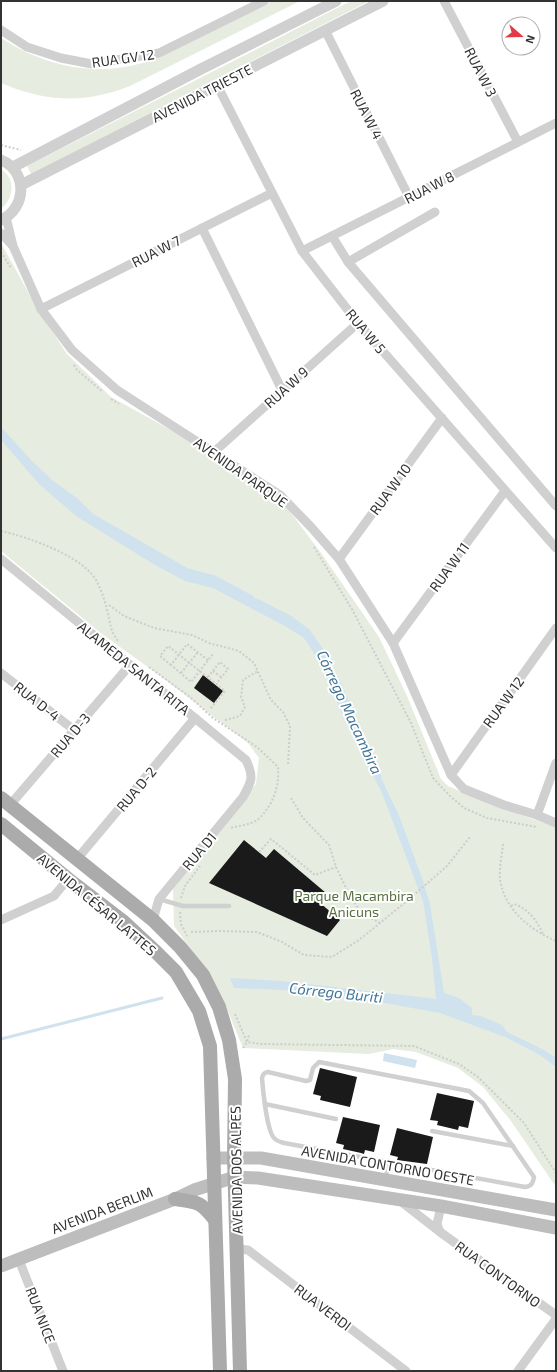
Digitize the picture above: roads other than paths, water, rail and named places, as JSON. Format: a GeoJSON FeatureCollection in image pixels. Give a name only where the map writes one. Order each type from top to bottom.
{"type":"FeatureCollection","features":[{"type":"Feature","properties":{"kind":"main road","name":"AVENIDA CÉSAR LATTES"},"geometry":{"type":"LineString","coordinates":[[6,801],[153,920],[180,947],[203,976]]}},
{"type":"Feature","properties":{"kind":"main road","name":"AVENIDA CÉSAR LATTES"},"geometry":{"type":"LineString","coordinates":[[1,824],[68,879],[124,922],[154,950],[176,972],[199,1011]]}},
{"type":"Feature","properties":{"kind":"main road","name":"AVENIDA DOS ALPES"},"geometry":{"type":"LineString","coordinates":[[203,976],[219,1007],[229,1040],[235,1079],[234,1158],[238,1249],[240,1371]]}},
{"type":"Feature","properties":{"kind":"main road","name":"AVENIDA DOS ALPES"},"geometry":{"type":"LineString","coordinates":[[199,1011],[210,1046],[220,1371]]}},
{"type":"Feature","properties":{"kind":"main road","name":"AVENIDA CONTORNO OESTE"},"geometry":{"type":"LineString","coordinates":[[213,1158],[261,1158],[556,1210]]}},
{"type":"Feature","properties":{"kind":"main road"},"geometry":{"type":"LineString","coordinates":[[214,1183],[235,1177],[258,1178],[441,1206],[556,1228]]}},
{"type":"Feature","properties":{"kind":"main road","name":"AVENIDA BERLIM"},"geometry":{"type":"LineString","coordinates":[[1,1266],[214,1183]]}},
{"type":"Feature","properties":{"kind":"main road"},"geometry":{"type":"LineString","coordinates":[[175,1199],[199,1203],[205,1207],[216,1220]]}},
{"type":"Feature","properties":{"kind":"street","name":"RUA GV 12"},"geometry":{"type":"LineString","coordinates":[[1,30],[27,47],[61,58],[92,64],[159,53],[264,1]]}},
{"type":"Feature","properties":{"kind":"street","name":"AVENIDA TRIESTE"},"geometry":{"type":"LineString","coordinates":[[13,167],[201,69],[336,1]]}},
{"type":"Feature","properties":{"kind":"street","name":"AVENIDA TRIESTE"},"geometry":{"type":"LineString","coordinates":[[21,185],[383,1]]}},
{"type":"Feature","properties":{"kind":"street","name":"RUA W 3"},"geometry":{"type":"LineString","coordinates":[[444,1],[518,142]]}},
{"type":"Feature","properties":{"kind":"street","name":"RUA W 4"},"geometry":{"type":"LineString","coordinates":[[326,30],[409,197]]}},
{"type":"Feature","properties":{"kind":"street","name":"RUA W 5"},"geometry":{"type":"LineString","coordinates":[[217,85],[302,251],[358,323],[556,548]]}},
{"type":"Feature","properties":{"kind":"street","name":"RUA W 8"},"geometry":{"type":"LineString","coordinates":[[302,251],[556,123]]}},
{"type":"Feature","properties":{"kind":"street"},"geometry":{"type":"LineString","coordinates":[[1,160],[13,167],[19,176],[21,185],[21,193],[18,204],[15,210],[4,219]]}},
{"type":"Feature","properties":{"kind":"street","name":"RUA W 7"},"geometry":{"type":"LineString","coordinates":[[41,308],[272,193]]}},
{"type":"Feature","properties":{"kind":"street"},"geometry":{"type":"LineString","coordinates":[[348,262],[435,212]]}},
{"type":"Feature","properties":{"kind":"street","name":"AVENIDA PARQUE"},"geometry":{"type":"LineString","coordinates":[[4,219],[12,246],[41,308],[72,350],[117,390],[280,495],[311,527],[339,560],[393,643],[451,775],[464,789],[556,823]]}},
{"type":"Feature","properties":{"kind":"street"},"geometry":{"type":"LineString","coordinates":[[202,228],[282,390]]}},
{"type":"Feature","properties":{"kind":"street","name":"AVENIDA PARQUE"},"geometry":{"type":"LineString","coordinates":[[1,233],[12,246]]}},
{"type":"Feature","properties":{"kind":"street"},"geometry":{"type":"LineString","coordinates":[[332,236],[348,262],[556,506]]}},
{"type":"Feature","properties":{"kind":"street","name":"RUA W 9"},"geometry":{"type":"LineString","coordinates":[[214,452],[358,323]]}},
{"type":"Feature","properties":{"kind":"street","name":"RUA W 10"},"geometry":{"type":"LineString","coordinates":[[339,560],[442,418]]}},
{"type":"Feature","properties":{"kind":"street","name":"RUA W 11"},"geometry":{"type":"LineString","coordinates":[[393,643],[505,490]]}},
{"type":"Feature","properties":{"kind":"street","name":"ALAMEDA SANTA RITA"},"geometry":{"type":"LineString","coordinates":[[1,559],[246,760],[252,772],[250,785]]}},
{"type":"Feature","properties":{"kind":"street","name":"RUA W 12"},"geometry":{"type":"LineString","coordinates":[[451,775],[556,628]]}},
{"type":"Feature","properties":{"kind":"street","name":"RUA D-3"},"geometry":{"type":"LineString","coordinates":[[6,801],[74,730],[130,664]]}},
{"type":"Feature","properties":{"kind":"street","name":"RUA D-4"},"geometry":{"type":"LineString","coordinates":[[1,673],[74,730]]}},
{"type":"Feature","properties":{"kind":"street","name":"RUA D-2"},"geometry":{"type":"LineString","coordinates":[[77,859],[195,718]]}},
{"type":"Feature","properties":{"kind":"street"},"geometry":{"type":"LineString","coordinates":[[537,815],[556,763]]}},
{"type":"Feature","properties":{"kind":"street","name":"RUA D1"},"geometry":{"type":"LineString","coordinates":[[153,920],[159,899],[243,797],[250,785]]}},
{"type":"Feature","properties":{"kind":"street"},"geometry":{"type":"LineString","coordinates":[[1,920],[54,896],[68,879]]}},
{"type":"Feature","properties":{"kind":"street","name":"RUA CONTORNO"},"geometry":{"type":"LineString","coordinates":[[398,1200],[556,1315]]}},
{"type":"Feature","properties":{"kind":"street","name":"RUA CONTORNO"},"geometry":{"type":"LineString","coordinates":[[440,1232],[437,1224],[441,1206]]}},
{"type":"Feature","properties":{"kind":"street","name":"RUA VERDI"},"geometry":{"type":"LineString","coordinates":[[238,1249],[248,1250],[406,1371]]}},
{"type":"Feature","properties":{"kind":"street","name":"RUA NICE"},"geometry":{"type":"LineString","coordinates":[[19,1260],[63,1371]]}},
{"type":"Feature","properties":{"kind":"street"},"geometry":{"type":"LineString","coordinates":[[518,1371],[556,1319]]}},
{"type":"Feature","properties":{"kind":"lane"},"geometry":{"type":"LineString","coordinates":[[159,899],[183,906],[229,906]]}},
{"type":"Feature","properties":{"kind":"lane"},"geometry":{"type":"LineString","coordinates":[[319,1062],[469,1092],[483,1103],[534,1177],[530,1186],[284,1143],[274,1139],[270,1131],[265,1104],[262,1078],[265,1072],[306,1081],[310,1080],[313,1068],[315,1064],[319,1062]]}},
{"type":"Feature","properties":{"kind":"lane"},"geometry":{"type":"LineString","coordinates":[[265,1104],[336,1119]]}},
{"type":"Feature","properties":{"kind":"lane"},"geometry":{"type":"LineString","coordinates":[[432,1131],[513,1146]]}},
{"type":"Feature","properties":{"kind":"lane"},"geometry":{"type":"LineString","coordinates":[[385,1181],[388,1162]]}},
{"type":"Feature","properties":{"kind":"water"},"geometry":{"type":"Polygon","coordinates":[[[1,429],[29,460],[52,482],[77,500],[92,515],[188,570],[215,577],[290,617],[309,631],[330,663],[378,772],[398,813],[430,904],[444,993],[459,998],[472,1008],[472,1015],[481,1016],[502,1025],[507,1032],[544,1050],[556,1058],[556,1067],[540,1055],[505,1037],[440,1013],[346,996],[282,990],[234,988],[230,978],[282,981],[436,999],[432,958],[423,901],[382,793],[344,719],[323,667],[304,638],[285,626],[213,588],[185,581],[155,565],[76,516],[39,484],[1,440],[1,429]]]}},
{"type":"Feature","properties":{"kind":"water"},"geometry":{"type":"Polygon","coordinates":[[[384,1053],[417,1060],[415,1068],[383,1061],[384,1053]]]}},
{"type":"Feature","properties":{"kind":"waterway","name":"Córrego Macambira"},"geometry":{"type":"LineString","coordinates":[[1,429],[29,460],[52,482],[77,500],[92,515],[188,570],[215,577],[252,597]]}},
{"type":"Feature","properties":{"kind":"waterway","name":"Córrego Macambira"},"geometry":{"type":"LineString","coordinates":[[257,600],[290,617],[309,631],[331,664]]}},
{"type":"Feature","properties":{"kind":"waterway","name":"Córrego Macambira"},"geometry":{"type":"LineString","coordinates":[[338,680],[380,776]]}},
{"type":"Feature","properties":{"kind":"waterway","name":"Córrego Buriti"},"geometry":{"type":"LineString","coordinates":[[1,1039],[162,998]]}},
{"type":"Feature","properties":{"kind":"park label","name":"Parque Macambira Anicuns"},"geometry":{"type":"Point","coordinates":[354,904]}}]}
